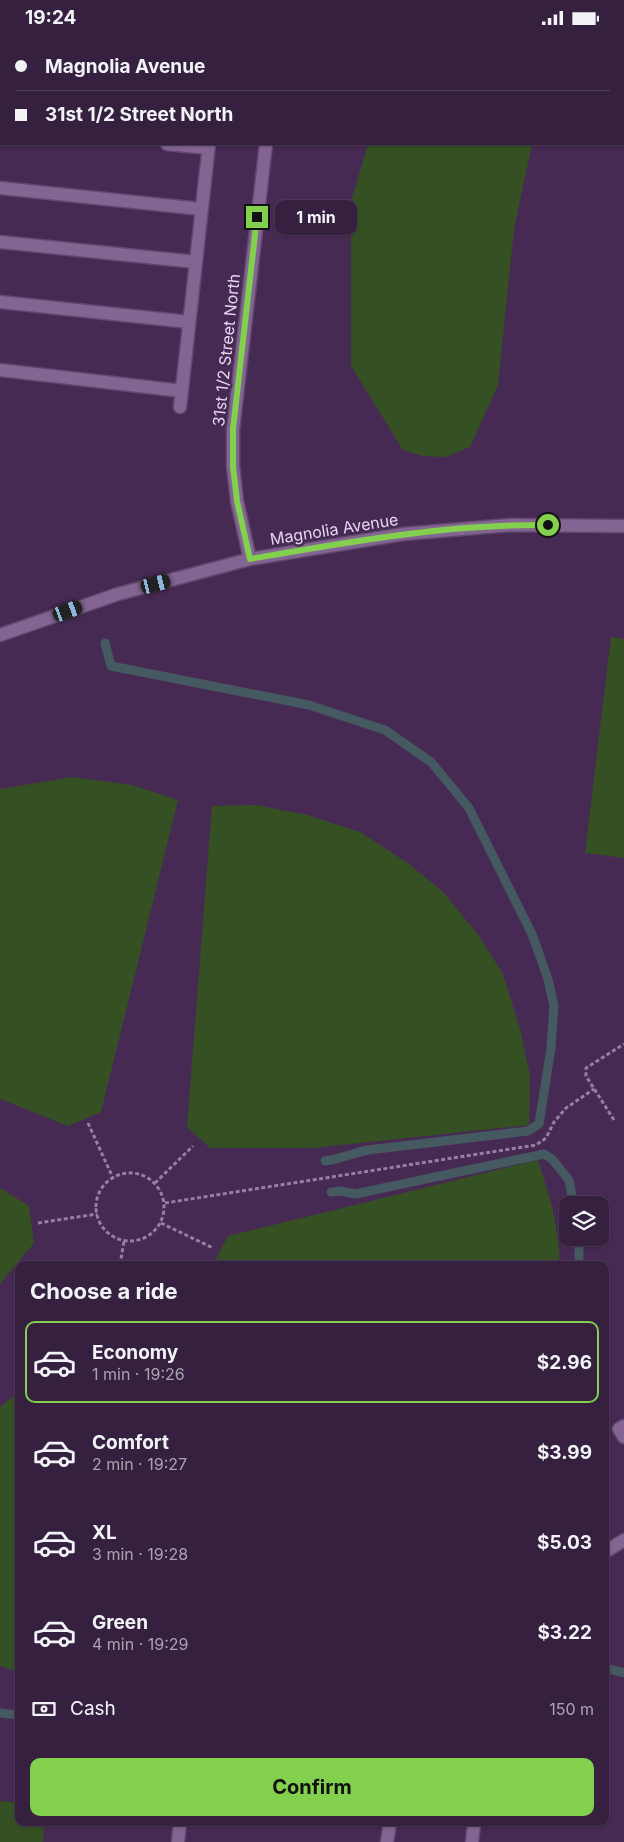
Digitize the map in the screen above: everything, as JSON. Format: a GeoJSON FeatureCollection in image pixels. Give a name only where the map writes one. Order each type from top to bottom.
{"type":"FeatureCollection","features":[{"type":"Feature","properties":{"kind":"street"},"geometry":{"type":"LineString","coordinates":[[180,407],[208,146],[188,145]]}},
{"type":"Feature","properties":{"kind":"street","name":"31st 1/2 Street North"},"geometry":{"type":"LineString","coordinates":[[250,559],[237,501],[233,466],[233,429],[241,346],[266,145]]}},
{"type":"Feature","properties":{"kind":"street"},"geometry":{"type":"LineString","coordinates":[[0,188],[201,209]]}},
{"type":"Feature","properties":{"kind":"street"},"geometry":{"type":"LineString","coordinates":[[0,242],[196,262]]}},
{"type":"Feature","properties":{"kind":"street"},"geometry":{"type":"LineString","coordinates":[[0,302],[189,321]]}},
{"type":"Feature","properties":{"kind":"street"},"geometry":{"type":"LineString","coordinates":[[0,370],[182,391]]}},
{"type":"Feature","properties":{"kind":"street","name":"Magnolia Avenue"},"geometry":{"type":"LineString","coordinates":[[0,635],[118,594],[250,559],[403,534],[510,525],[624,526]]}},
{"type":"Feature","properties":{"kind":"street"},"geometry":{"type":"LineString","coordinates":[[624,1427],[619,1429],[624,1437]]}},
{"type":"Feature","properties":{"kind":"street"},"geometry":{"type":"LineString","coordinates":[[609,1549],[624,1540]]}},
{"type":"Feature","properties":{"kind":"street"},"geometry":{"type":"LineString","coordinates":[[178,1842],[180,1826]]}},
{"type":"Feature","properties":{"kind":"street"},"geometry":{"type":"LineString","coordinates":[[387,1842],[390,1826]]}},
{"type":"Feature","properties":{"kind":"street"},"geometry":{"type":"LineString","coordinates":[[472,1842],[474,1826]]}},
{"type":"Feature","properties":{"kind":"path"},"geometry":{"type":"LineString","coordinates":[[614,1120],[586,1076],[586,1068],[624,1044]]}},
{"type":"Feature","properties":{"kind":"path"},"geometry":{"type":"LineString","coordinates":[[165,1203],[536,1145],[546,1138],[554,1122],[566,1108],[594,1089]]}},
{"type":"Feature","properties":{"kind":"path"},"geometry":{"type":"LineString","coordinates":[[88,1123],[113,1178]]}},
{"type":"Feature","properties":{"kind":"path"},"geometry":{"type":"LineString","coordinates":[[155,1183],[193,1146]]}},
{"type":"Feature","properties":{"kind":"path"},"geometry":{"type":"LineString","coordinates":[[127,1173],[136,1173],[155,1183],[163,1195],[165,1212],[161,1223],[153,1234],[130,1242],[114,1238],[107,1233],[102,1227],[97,1214],[96,1201],[104,1185],[113,1178],[127,1173]]}},
{"type":"Feature","properties":{"kind":"path"},"geometry":{"type":"LineString","coordinates":[[38,1223],[97,1214]]}},
{"type":"Feature","properties":{"kind":"path"},"geometry":{"type":"LineString","coordinates":[[161,1223],[213,1248]]}},
{"type":"Feature","properties":{"kind":"path"},"geometry":{"type":"LineString","coordinates":[[121,1261],[124,1241]]}},
{"type":"Feature","properties":{"kind":"green space"},"geometry":{"type":"Polygon","coordinates":[[[368,145],[532,145],[514,229],[498,385],[470,447],[446,457],[423,456],[403,450],[351,366],[351,202],[368,145]]]}},
{"type":"Feature","properties":{"kind":"green space"},"geometry":{"type":"Polygon","coordinates":[[[611,637],[624,639],[624,858],[585,853],[611,637]]]}},
{"type":"Feature","properties":{"kind":"green space"},"geometry":{"type":"Polygon","coordinates":[[[73,777],[132,785],[178,800],[101,1112],[68,1126],[0,1099],[0,789],[73,777]]]}},
{"type":"Feature","properties":{"kind":"green space"},"geometry":{"type":"Polygon","coordinates":[[[256,805],[307,815],[360,832],[409,864],[443,892],[476,932],[503,974],[520,1029],[530,1075],[529,1125],[313,1148],[210,1148],[187,1127],[212,806],[256,805]]]}},
{"type":"Feature","properties":{"kind":"green space"},"geometry":{"type":"Polygon","coordinates":[[[538,1160],[556,1225],[559,1261],[215,1261],[228,1236],[538,1160]]]}},
{"type":"Feature","properties":{"kind":"green space"},"geometry":{"type":"Polygon","coordinates":[[[0,1188],[29,1206],[34,1243],[19,1261],[15,1261],[15,1266],[0,1284],[0,1188]]]}},
{"type":"Feature","properties":{"kind":"green space"},"geometry":{"type":"Polygon","coordinates":[[[15,1395],[15,1671],[0,1666],[0,1407],[15,1395]]]}},
{"type":"Feature","properties":{"kind":"green space"},"geometry":{"type":"Polygon","coordinates":[[[0,1801],[15,1803],[15,1826],[44,1826],[43,1842],[0,1842],[0,1801]]]}},
{"type":"Feature","properties":{"kind":"waterway"},"geometry":{"type":"LineString","coordinates":[[105,643],[111,666],[309,705],[385,730],[431,762],[469,808],[532,934],[548,979],[554,1006],[551,1048],[539,1124],[528,1131],[368,1150],[325,1161]]}},
{"type":"Feature","properties":{"kind":"waterway"},"geometry":{"type":"LineString","coordinates":[[331,1192],[341,1191],[355,1194],[544,1154],[552,1159],[569,1180],[572,1196]]}},
{"type":"Feature","properties":{"kind":"waterway"},"geometry":{"type":"LineString","coordinates":[[579,1246],[579,1261]]}},
{"type":"Feature","properties":{"kind":"waterway"},"geometry":{"type":"LineString","coordinates":[[609,1669],[624,1673]]}},
{"type":"Feature","properties":{"kind":"waterway"},"geometry":{"type":"LineString","coordinates":[[0,1713],[15,1715]]}},
{"type":"Feature","properties":{"kind":"route"},"geometry":{"type":"LineString","coordinates":[[257,217],[233,429],[233,466],[237,501],[250,559],[403,534],[510,525],[548,525]]}}]}
